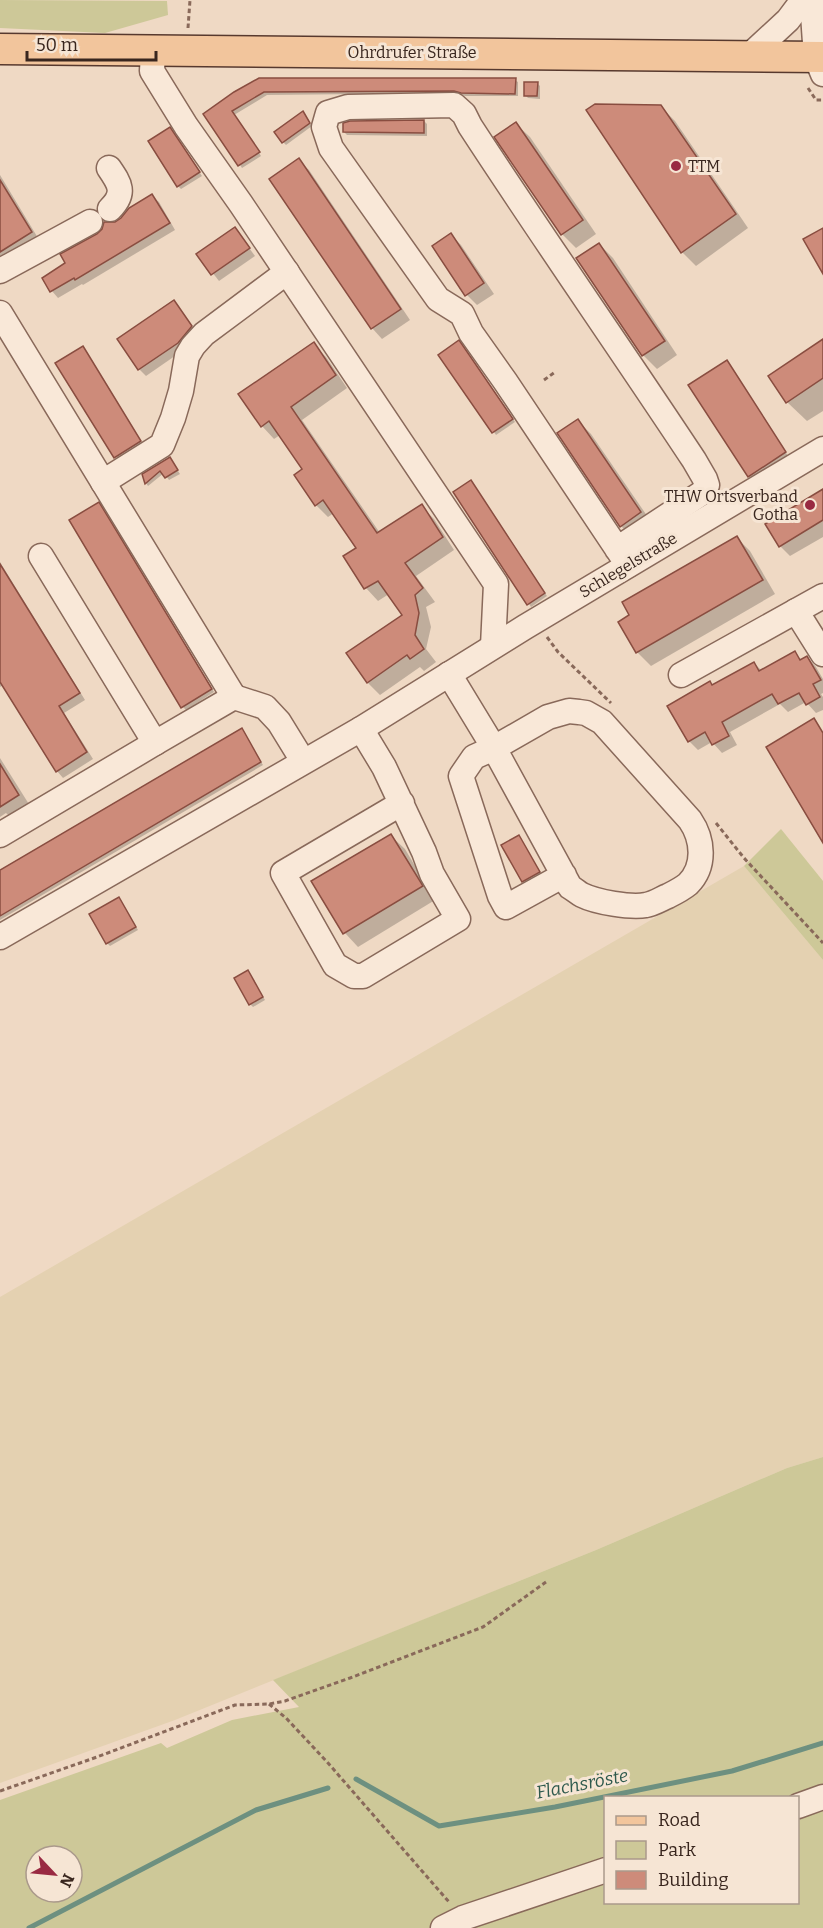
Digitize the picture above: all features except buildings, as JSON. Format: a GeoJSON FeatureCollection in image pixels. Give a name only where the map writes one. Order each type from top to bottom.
{"type":"FeatureCollection","features":[{"type":"Feature","properties":{"kind":"main road","name":"Ohrdrufer Straße"},"geometry":{"type":"LineString","coordinates":[[0,49],[560,53],[748,57],[821,62]]}},
{"type":"Feature","properties":{"kind":"street"},"geometry":{"type":"LineString","coordinates":[[748,57],[788,20],[803,0]]}},
{"type":"Feature","properties":{"kind":"street"},"geometry":{"type":"LineString","coordinates":[[812,0],[821,62]]}},
{"type":"Feature","properties":{"kind":"street"},"geometry":{"type":"LineString","coordinates":[[818,0],[823,7]]}},
{"type":"Feature","properties":{"kind":"street"},"geometry":{"type":"LineString","coordinates":[[153,51],[152,71],[186,126],[287,272],[496,584],[493,646]]}},
{"type":"Feature","properties":{"kind":"street"},"geometry":{"type":"LineString","coordinates":[[454,105],[464,114],[535,226],[620,348],[694,460],[707,485],[702,493],[622,557],[471,333],[462,314],[438,299],[332,148],[324,127],[328,113],[348,107],[454,105]]}},
{"type":"Feature","properties":{"kind":"street"},"geometry":{"type":"LineString","coordinates":[[109,168],[120,183],[121,191],[115,204],[110,208]]}},
{"type":"Feature","properties":{"kind":"street"},"geometry":{"type":"LineString","coordinates":[[0,272],[90,222]]}},
{"type":"Feature","properties":{"kind":"street"},"geometry":{"type":"LineString","coordinates":[[103,482],[162,445],[181,391],[187,356],[193,346],[204,334],[287,272]]}},
{"type":"Feature","properties":{"kind":"street"},"geometry":{"type":"LineString","coordinates":[[0,313],[234,698]]}},
{"type":"Feature","properties":{"kind":"street","name":"Schlegelstraße"},"geometry":{"type":"LineString","coordinates":[[0,937],[361,729],[525,627],[622,557],[823,449]]}},
{"type":"Feature","properties":{"kind":"street"},"geometry":{"type":"LineString","coordinates":[[41,556],[154,742]]}},
{"type":"Feature","properties":{"kind":"street"},"geometry":{"type":"LineString","coordinates":[[681,675],[823,596]]}},
{"type":"Feature","properties":{"kind":"street"},"geometry":{"type":"LineString","coordinates":[[796,611],[823,654]]}},
{"type":"Feature","properties":{"kind":"street"},"geometry":{"type":"LineString","coordinates":[[449,674],[494,748],[564,875],[570,887],[582,895],[610,904],[645,906],[687,885],[700,860],[700,841],[690,820],[602,722],[586,713],[568,711],[548,717],[494,748],[474,757],[461,776],[500,896],[507,907],[564,875]]}},
{"type":"Feature","properties":{"kind":"street"},"geometry":{"type":"LineString","coordinates":[[0,834],[154,742],[234,698],[248,700],[265,707],[279,722],[303,761]]}},
{"type":"Feature","properties":{"kind":"street"},"geometry":{"type":"LineString","coordinates":[[361,729],[384,767],[402,803],[424,852],[432,874],[458,919],[363,976],[354,976],[335,965],[283,873],[402,803]]}},
{"type":"Feature","properties":{"kind":"street"},"geometry":{"type":"LineString","coordinates":[[799,1806],[823,1797]]}},
{"type":"Feature","properties":{"kind":"street"},"geometry":{"type":"LineString","coordinates":[[453,1923],[604,1871]]}},
{"type":"Feature","properties":{"kind":"path"},"geometry":{"type":"LineString","coordinates":[[544,380],[555,372]]}},
{"type":"Feature","properties":{"kind":"path"},"geometry":{"type":"LineString","coordinates":[[0,1791],[235,1705],[285,1701],[350,1678],[483,1627],[546,1582]]}},
{"type":"Feature","properties":{"kind":"path"},"geometry":{"type":"LineString","coordinates":[[269,1704],[286,1718],[328,1763],[453,1923]]}},
{"type":"Feature","properties":{"kind":"shaded area"},"geometry":{"type":"Polygon","coordinates":[[[744,866],[823,960],[823,1457],[787,1468],[596,1550],[175,1720],[0,1783],[0,1297],[744,866]]]}},
{"type":"Feature","properties":{"kind":"green space"},"geometry":{"type":"Polygon","coordinates":[[[0,0],[167,1],[168,15],[105,33],[0,28],[0,0]]]}},
{"type":"Feature","properties":{"kind":"green space"},"geometry":{"type":"Polygon","coordinates":[[[781,829],[823,881],[823,960],[744,866],[781,829]]]}},
{"type":"Feature","properties":{"kind":"green space"},"geometry":{"type":"Polygon","coordinates":[[[823,1457],[823,1928],[0,1928],[0,1800],[161,1743],[167,1748],[232,1720],[299,1707],[273,1680],[596,1550],[787,1468],[823,1457]]]}},
{"type":"Feature","properties":{"kind":"waterway","name":"Flachsröste"},"geometry":{"type":"LineString","coordinates":[[609,1796],[732,1771],[823,1743]]}},
{"type":"Feature","properties":{"kind":"waterway","name":"Flachsröste"},"geometry":{"type":"LineString","coordinates":[[356,1779],[439,1826],[604,1797]]}},
{"type":"Feature","properties":{"kind":"waterway","name":"Flachsröste"},"geometry":{"type":"LineString","coordinates":[[29,1928],[256,1810],[328,1788]]}},
{"type":"Feature","properties":{"kind":"place","name":"TTM"},"geometry":{"type":"Point","coordinates":[676,166]}},
{"type":"Feature","properties":{"kind":"place","name":"THW Ortsverband Gotha"},"geometry":{"type":"Point","coordinates":[810,505]}}]}
